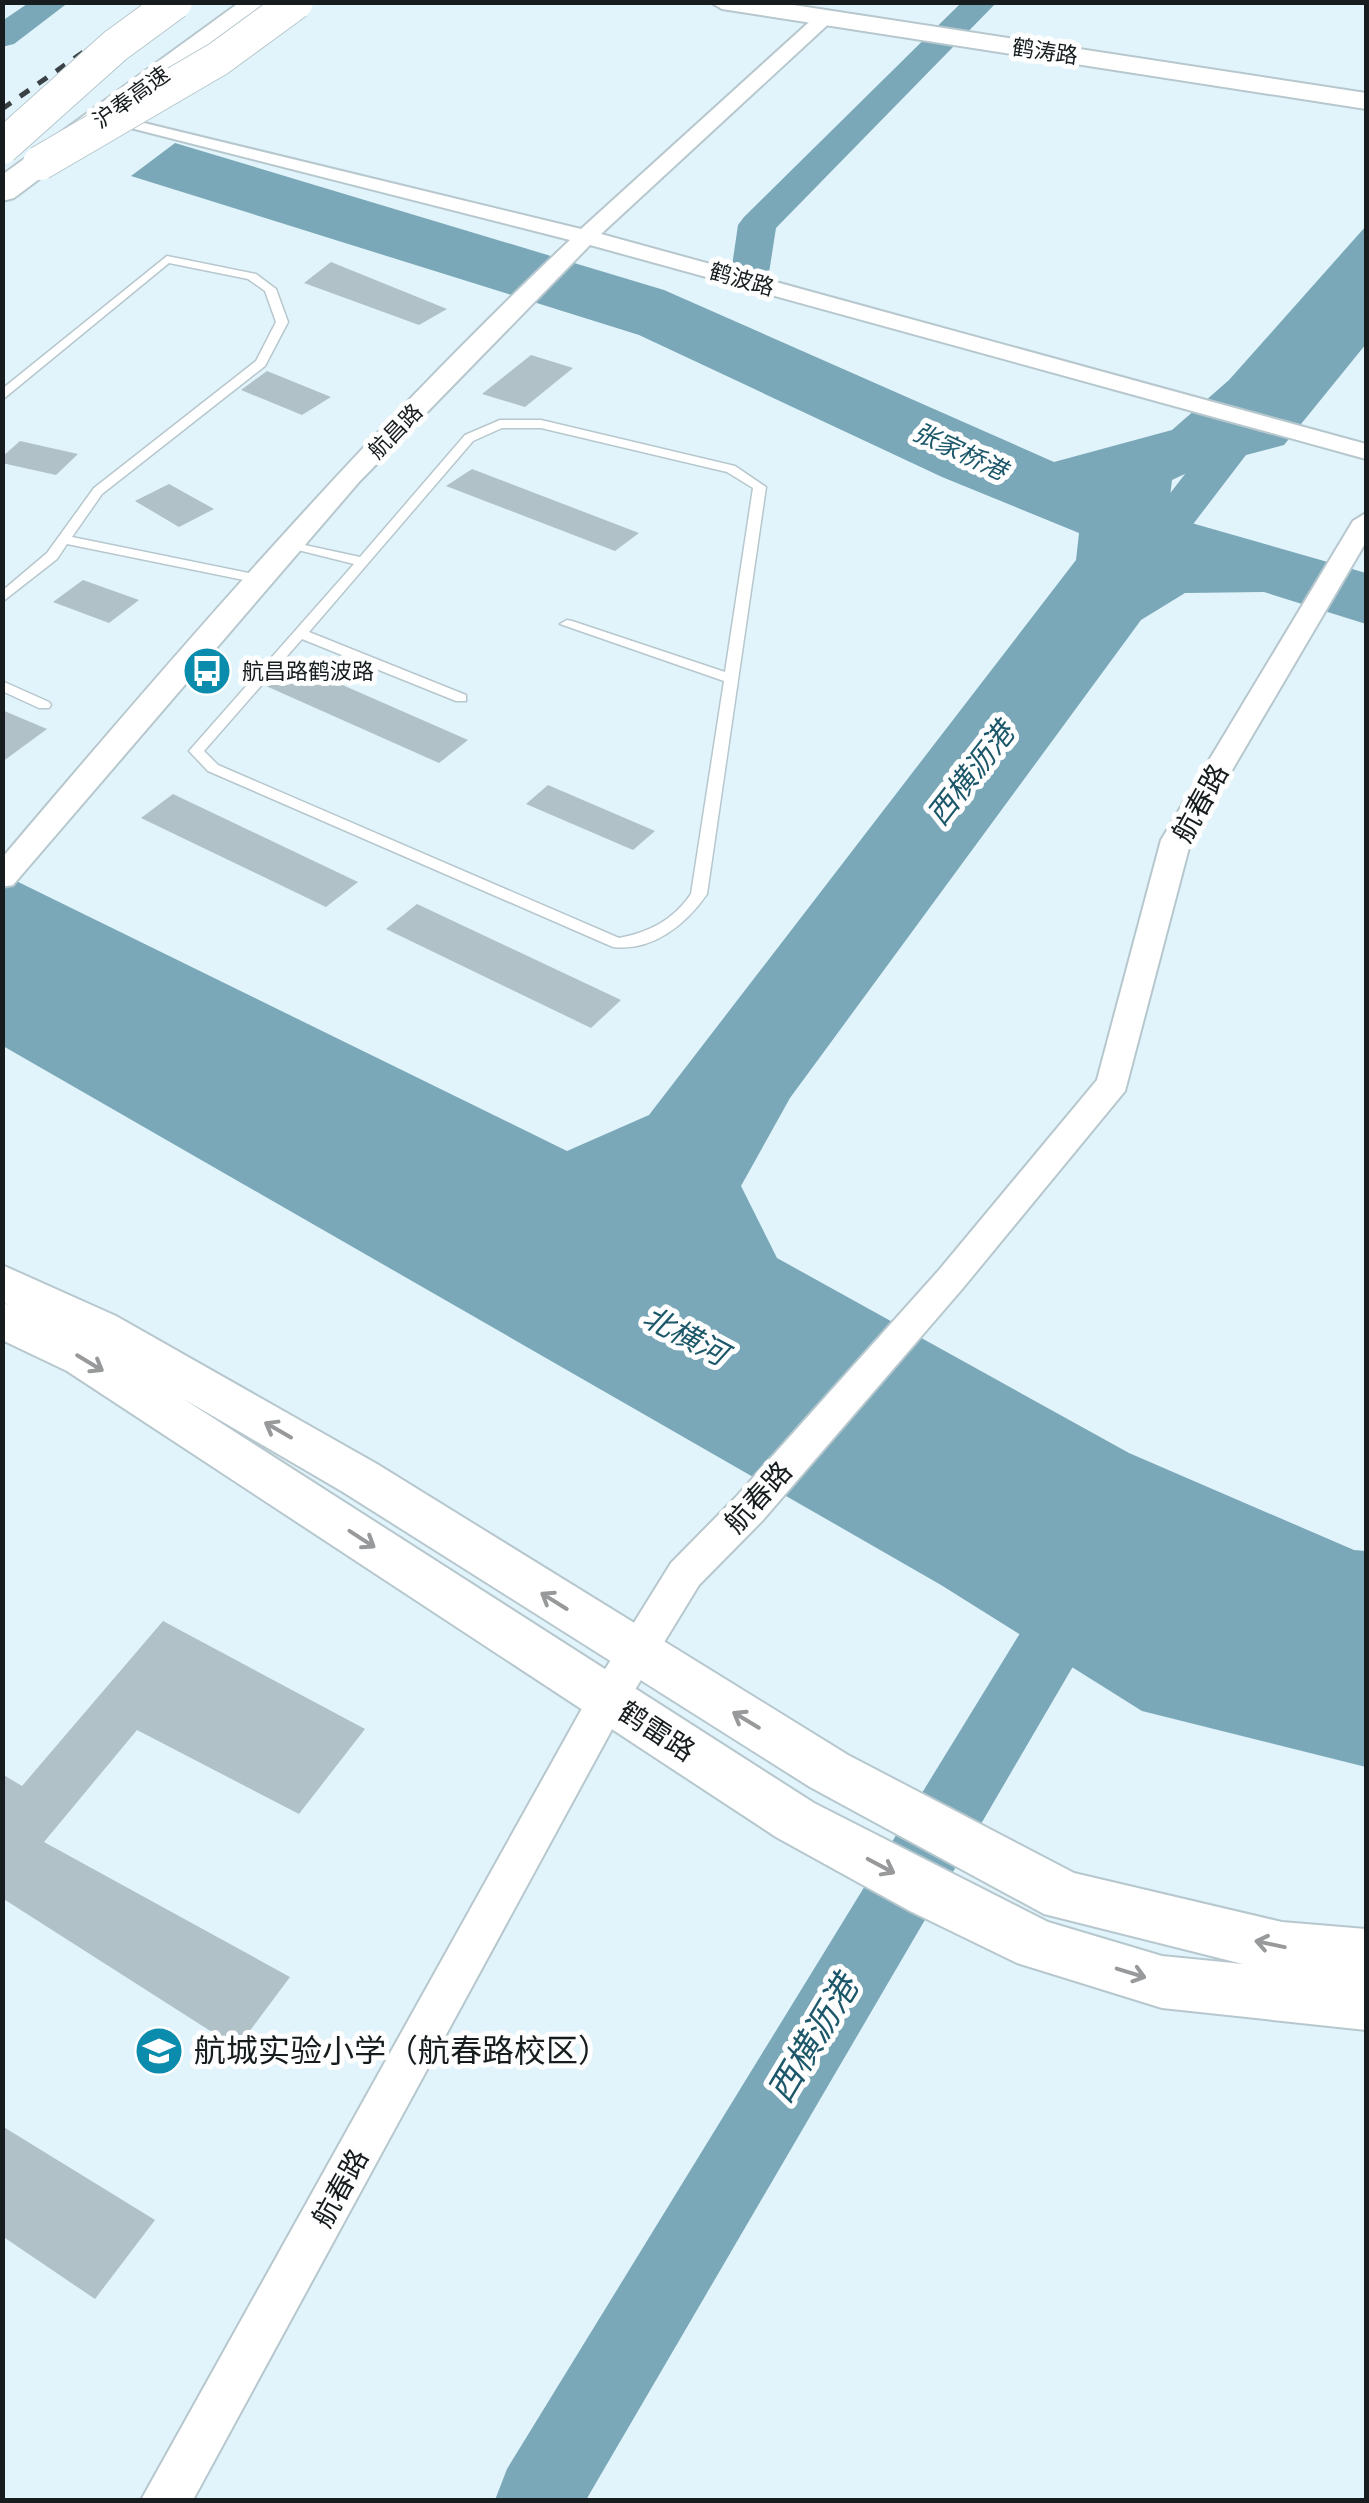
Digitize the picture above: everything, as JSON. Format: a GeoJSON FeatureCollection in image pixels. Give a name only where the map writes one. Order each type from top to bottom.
{"type":"FeatureCollection","features":[{"type":"Feature","properties":{"kind":"highway"},"geometry":{"type":"LineString","coordinates":[[2,148],[115,46],[175,2]]}},
{"type":"Feature","properties":{"kind":"highway","name":"沪奉高速"},"geometry":{"type":"LineString","coordinates":[[2,148],[207,2]]}},
{"type":"Feature","properties":{"kind":"highway","name":"沪奉高速"},"geometry":{"type":"LineString","coordinates":[[2,191],[260,2]]}},
{"type":"Feature","properties":{"kind":"highway"},"geometry":{"type":"LineString","coordinates":[[40,163],[218,59],[296,2]]}},
{"type":"Feature","properties":{"kind":"street","name":"鹤涛路"},"geometry":{"type":"LineString","coordinates":[[722,2],[1366,101]]}},
{"type":"Feature","properties":{"kind":"street","name":"航昌路"},"geometry":{"type":"LineString","coordinates":[[2,878],[182,662],[291,544],[586,236],[824,18]]}},
{"type":"Feature","properties":{"kind":"street","name":"鹤波路"},"geometry":{"type":"LineString","coordinates":[[114,118],[586,236],[1366,452]]}},
{"type":"Feature","properties":{"kind":"street","name":"航春路"},"geometry":{"type":"LineString","coordinates":[[166,2500],[608,1699],[686,1574],[749,1509],[951,1279],[1113,1083],[1176,840],[1366,521]]}},
{"type":"Feature","properties":{"kind":"street","name":"鹤雷路"},"geometry":{"type":"LineString","coordinates":[[2,1282],[100,1328],[360,1478],[829,1771],[1064,1896],[1282,1948],[1366,1956]]}},
{"type":"Feature","properties":{"kind":"street","name":"鹤雷路"},"geometry":{"type":"LineString","coordinates":[[2,1320],[84,1358],[795,1820],[1038,1945],[1162,1982],[1366,2004]]}},
{"type":"Feature","properties":{"kind":"lane"},"geometry":{"type":"LineString","coordinates":[[2,396],[168,259],[252,276],[270,289],[282,322],[261,363],[98,490],[65,540],[2,598]]}},
{"type":"Feature","properties":{"kind":"lane"},"geometry":{"type":"LineString","coordinates":[[500,424],[541,424],[731,469],[760,487],[699,894],[686,916],[654,937],[618,943],[213,768],[196,751],[300,633],[469,438],[500,424]]}},
{"type":"Feature","properties":{"kind":"lane"},"geometry":{"type":"LineString","coordinates":[[65,540],[258,579]]}},
{"type":"Feature","properties":{"kind":"lane"},"geometry":{"type":"LineString","coordinates":[[291,544],[363,562]]}},
{"type":"Feature","properties":{"kind":"lane"},"geometry":{"type":"LineString","coordinates":[[567,624],[731,679]]}},
{"type":"Feature","properties":{"kind":"lane"},"geometry":{"type":"LineString","coordinates":[[300,633],[462,698]]}},
{"type":"Feature","properties":{"kind":"lane"},"geometry":{"type":"LineString","coordinates":[[2,685],[44,704]]}},
{"type":"Feature","properties":{"kind":"water"},"geometry":{"type":"Polygon","coordinates":[[[175,143],[664,290],[1054,462],[1172,430],[1229,380],[1366,226],[1366,344],[1284,445],[1200,467],[1172,480],[1169,505],[1181,520],[1366,573],[1366,624],[1264,592],[1185,593],[1141,620],[790,1098],[741,1186],[777,1258],[1129,1453],[1354,1550],[1366,1551],[1366,1767],[1142,1711],[941,1585],[3,1046],[2,874],[567,1151],[649,1115],[1076,560],[1079,533],[942,477],[639,335],[131,176],[175,143]]]}},
{"type":"Feature","properties":{"kind":"building"},"geometry":{"type":"Polygon","coordinates":[[[331,262],[447,309],[419,325],[304,283],[331,262]]]}},
{"type":"Feature","properties":{"kind":"building"},"geometry":{"type":"Polygon","coordinates":[[[531,355],[573,368],[525,407],[482,394],[531,355]]]}},
{"type":"Feature","properties":{"kind":"building"},"geometry":{"type":"Polygon","coordinates":[[[267,371],[331,397],[302,415],[241,390],[267,371]]]}},
{"type":"Feature","properties":{"kind":"building"},"geometry":{"type":"Polygon","coordinates":[[[20,441],[78,454],[56,475],[2,463],[2,457],[20,441]]]}},
{"type":"Feature","properties":{"kind":"building"},"geometry":{"type":"Polygon","coordinates":[[[472,469],[639,533],[615,551],[446,486],[472,469]]]}},
{"type":"Feature","properties":{"kind":"building"},"geometry":{"type":"Polygon","coordinates":[[[169,484],[214,509],[179,527],[135,501],[169,484]]]}},
{"type":"Feature","properties":{"kind":"building"},"geometry":{"type":"Polygon","coordinates":[[[83,580],[139,600],[109,623],[53,602],[83,580]]]}},
{"type":"Feature","properties":{"kind":"building"},"geometry":{"type":"Polygon","coordinates":[[[290,662],[468,740],[439,763],[266,686],[290,662]]]}},
{"type":"Feature","properties":{"kind":"building"},"geometry":{"type":"Polygon","coordinates":[[[2,710],[47,729],[2,762],[2,710]]]}},
{"type":"Feature","properties":{"kind":"building"},"geometry":{"type":"Polygon","coordinates":[[[548,785],[655,831],[633,850],[526,804],[548,785]]]}},
{"type":"Feature","properties":{"kind":"building"},"geometry":{"type":"Polygon","coordinates":[[[173,794],[358,882],[326,907],[141,818],[173,794]]]}},
{"type":"Feature","properties":{"kind":"building"},"geometry":{"type":"Polygon","coordinates":[[[417,904],[621,1000],[591,1028],[386,929],[417,904]]]}},
{"type":"Feature","properties":{"kind":"building"},"geometry":{"type":"Polygon","coordinates":[[[163,1621],[365,1729],[299,1814],[137,1730],[44,1842],[290,1977],[237,2048],[2,1898],[2,1774],[22,1786],[163,1621]]]}},
{"type":"Feature","properties":{"kind":"building"},"geometry":{"type":"Polygon","coordinates":[[[2,2126],[155,2220],[95,2299],[2,2236],[2,2126]]]}},
{"type":"Feature","properties":{"kind":"waterway"},"geometry":{"type":"LineString","coordinates":[[2,37],[53,2]]}},
{"type":"Feature","properties":{"kind":"waterway"},"geometry":{"type":"LineString","coordinates":[[750,273],[757,225],[981,2]]}},
{"type":"Feature","properties":{"kind":"waterway","name":"西横沥港"},"geometry":{"type":"LineString","coordinates":[[1126,581],[1312,337],[1366,274]]}},
{"type":"Feature","properties":{"kind":"waterway","name":"西横沥港"},"geometry":{"type":"LineString","coordinates":[[538,2500],[1089,1579]]}},
{"type":"Feature","properties":{"kind":"railway"},"geometry":{"type":"LineString","coordinates":[[2,109],[155,2]]}},
{"type":"Feature","properties":{"kind":"place","name":"航昌路鹤波路"},"geometry":{"type":"Point","coordinates":[207,671]}},
{"type":"Feature","properties":{"kind":"place","name":"航城实验小学（航春路校区）"},"geometry":{"type":"Point","coordinates":[159,2051]}},
{"type":"Feature","properties":{"kind":"water label","name":"张家桥港"},"geometry":{"type":"Point","coordinates":[960,451]}},
{"type":"Feature","properties":{"kind":"water label","name":"北横河"},"geometry":{"type":"Point","coordinates":[685,1336]}}]}
